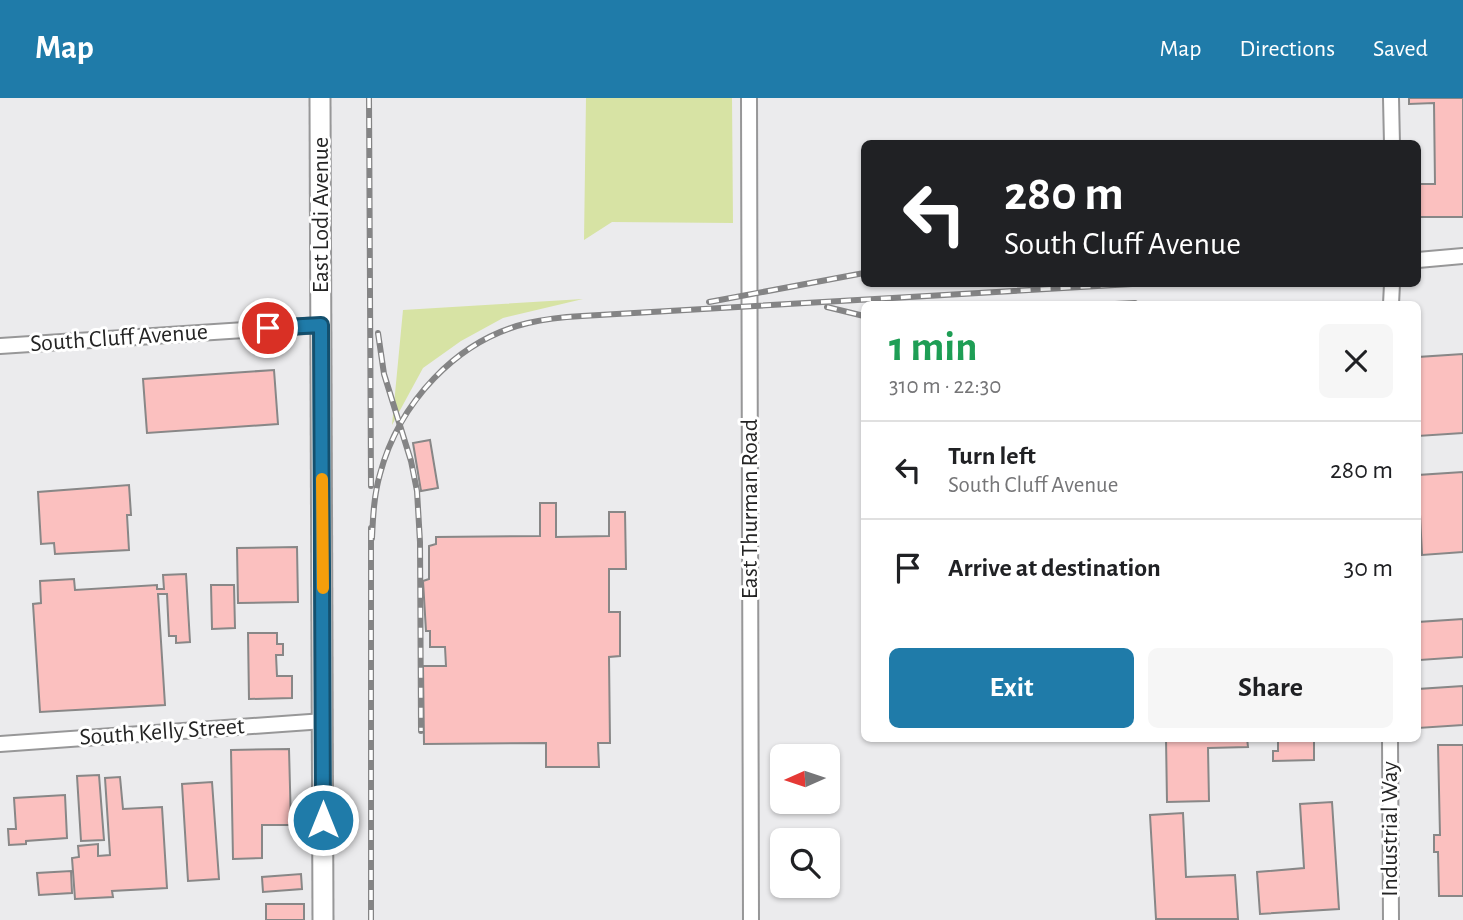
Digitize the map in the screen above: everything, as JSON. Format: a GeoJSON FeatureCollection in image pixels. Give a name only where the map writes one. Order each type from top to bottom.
{"type":"FeatureCollection","features":[{"type":"Feature","properties":{"kind":"street","name":"East Lodi Avenue"},"geometry":{"type":"LineString","coordinates":[[320,98],[323,920]]}},
{"type":"Feature","properties":{"kind":"street","name":"East Thurman Road"},"geometry":{"type":"LineString","coordinates":[[749,98],[751,920]]}},
{"type":"Feature","properties":{"kind":"street"},"geometry":{"type":"LineString","coordinates":[[1391,98],[1392,140]]}},
{"type":"Feature","properties":{"kind":"street"},"geometry":{"type":"LineString","coordinates":[[1421,260],[1463,256]]}},
{"type":"Feature","properties":{"kind":"street","name":"South Cluff Avenue"},"geometry":{"type":"LineString","coordinates":[[0,346],[321,325]]}},
{"type":"Feature","properties":{"kind":"street","name":"South Kelly Street"},"geometry":{"type":"LineString","coordinates":[[0,744],[324,720]]}},
{"type":"Feature","properties":{"kind":"street","name":"Industrial Way"},"geometry":{"type":"LineString","coordinates":[[1390,742],[1391,920]]}},
{"type":"Feature","properties":{"kind":"green space"},"geometry":{"type":"Polygon","coordinates":[[[586,98],[732,98],[733,223],[612,222],[584,240],[586,98]]]}},
{"type":"Feature","properties":{"kind":"green space"},"geometry":{"type":"Polygon","coordinates":[[[583,299],[503,318],[461,341],[423,368],[392,425],[403,310],[583,299]]]}},
{"type":"Feature","properties":{"kind":"building"},"geometry":{"type":"Polygon","coordinates":[[[1409,98],[1463,98],[1463,217],[1421,217],[1421,184],[1435,184],[1434,103],[1409,104],[1409,98]]]}},
{"type":"Feature","properties":{"kind":"building"},"geometry":{"type":"Polygon","coordinates":[[[1463,354],[1463,433],[1421,436],[1421,357],[1463,354]]]}},
{"type":"Feature","properties":{"kind":"building"},"geometry":{"type":"Polygon","coordinates":[[[274,370],[278,424],[147,433],[143,379],[274,370]]]}},
{"type":"Feature","properties":{"kind":"building"},"geometry":{"type":"Polygon","coordinates":[[[430,440],[438,488],[421,491],[413,443],[430,440]]]}},
{"type":"Feature","properties":{"kind":"building"},"geometry":{"type":"Polygon","coordinates":[[[1463,472],[1463,552],[1422,555],[1421,475],[1463,472]]]}},
{"type":"Feature","properties":{"kind":"building"},"geometry":{"type":"Polygon","coordinates":[[[129,485],[129,550],[55,554],[54,543],[41,544],[38,492],[129,485]]]}},
{"type":"Feature","properties":{"kind":"building"},"geometry":{"type":"Polygon","coordinates":[[[540,503],[556,503],[556,537],[609,536],[609,512],[625,512],[626,569],[609,569],[609,612],[620,612],[620,656],[609,657],[610,743],[598,743],[599,767],[546,767],[546,743],[424,744],[423,666],[446,666],[445,647],[430,647],[430,631],[426,631],[423,581],[429,579],[429,546],[436,544],[436,537],[540,536],[540,503]]]}},
{"type":"Feature","properties":{"kind":"building"},"geometry":{"type":"Polygon","coordinates":[[[297,547],[298,602],[238,603],[237,548],[297,547]]]}},
{"type":"Feature","properties":{"kind":"building"},"geometry":{"type":"Polygon","coordinates":[[[186,574],[190,642],[176,643],[176,636],[169,636],[167,594],[158,594],[165,705],[40,712],[33,604],[41,603],[40,581],[74,579],[75,590],[157,585],[157,589],[164,589],[163,575],[186,574]]]}},
{"type":"Feature","properties":{"kind":"building"},"geometry":{"type":"Polygon","coordinates":[[[211,585],[234,585],[235,628],[212,629],[211,585]]]}},
{"type":"Feature","properties":{"kind":"building"},"geometry":{"type":"Polygon","coordinates":[[[1463,619],[1463,657],[1421,660],[1421,622],[1463,619]]]}},
{"type":"Feature","properties":{"kind":"building"},"geometry":{"type":"Polygon","coordinates":[[[248,633],[277,633],[277,644],[283,644],[283,655],[276,655],[277,676],[292,676],[292,698],[249,699],[248,633]]]}},
{"type":"Feature","properties":{"kind":"building"},"geometry":{"type":"Polygon","coordinates":[[[1463,686],[1463,725],[1421,728],[1421,689],[1463,686]]]}},
{"type":"Feature","properties":{"kind":"building"},"geometry":{"type":"Polygon","coordinates":[[[1166,742],[1247,742],[1248,747],[1208,748],[1209,801],[1167,802],[1166,742]]]}},
{"type":"Feature","properties":{"kind":"building"},"geometry":{"type":"Polygon","coordinates":[[[1278,742],[1314,742],[1314,760],[1273,761],[1273,751],[1278,751],[1278,742]]]}},
{"type":"Feature","properties":{"kind":"building"},"geometry":{"type":"Polygon","coordinates":[[[1438,745],[1463,745],[1463,896],[1439,896],[1438,852],[1434,852],[1434,835],[1440,835],[1438,745]]]}},
{"type":"Feature","properties":{"kind":"building"},"geometry":{"type":"Polygon","coordinates":[[[289,749],[291,825],[262,825],[262,858],[233,859],[231,750],[289,749]]]}},
{"type":"Feature","properties":{"kind":"building"},"geometry":{"type":"Polygon","coordinates":[[[99,775],[104,840],[81,841],[77,776],[99,775]]]}},
{"type":"Feature","properties":{"kind":"building"},"geometry":{"type":"Polygon","coordinates":[[[120,777],[123,809],[162,807],[167,888],[112,891],[113,897],[75,899],[72,858],[79,857],[78,846],[98,844],[98,856],[110,855],[105,778],[120,777]]]}},
{"type":"Feature","properties":{"kind":"building"},"geometry":{"type":"Polygon","coordinates":[[[212,782],[219,879],[188,881],[182,784],[212,782]]]}},
{"type":"Feature","properties":{"kind":"building"},"geometry":{"type":"Polygon","coordinates":[[[65,795],[67,838],[9,845],[8,829],[16,829],[14,798],[65,795]]]}},
{"type":"Feature","properties":{"kind":"building"},"geometry":{"type":"Polygon","coordinates":[[[1332,802],[1339,909],[1260,914],[1257,872],[1304,868],[1300,804],[1332,802]]]}},
{"type":"Feature","properties":{"kind":"building"},"geometry":{"type":"Polygon","coordinates":[[[1183,813],[1186,877],[1235,875],[1238,919],[1156,919],[1150,815],[1183,813]]]}},
{"type":"Feature","properties":{"kind":"building"},"geometry":{"type":"Polygon","coordinates":[[[71,871],[72,893],[39,895],[37,873],[71,871]]]}},
{"type":"Feature","properties":{"kind":"building"},"geometry":{"type":"Polygon","coordinates":[[[301,874],[302,889],[263,892],[262,877],[301,874]]]}},
{"type":"Feature","properties":{"kind":"building"},"geometry":{"type":"Polygon","coordinates":[[[266,904],[304,904],[304,920],[266,920],[266,904]]]}},
{"type":"Feature","properties":{"kind":"railway"},"geometry":{"type":"LineString","coordinates":[[369,98],[371,486]]}},
{"type":"Feature","properties":{"kind":"railway"},"geometry":{"type":"LineString","coordinates":[[709,302],[861,274]]}},
{"type":"Feature","properties":{"kind":"railway"},"geometry":{"type":"LineString","coordinates":[[372,538],[378,482],[389,448],[401,423],[434,378],[477,344],[502,331],[534,322],[575,316],[1080,287]]}},
{"type":"Feature","properties":{"kind":"railway"},"geometry":{"type":"LineString","coordinates":[[827,307],[861,315]]}},
{"type":"Feature","properties":{"kind":"railway"},"geometry":{"type":"LineString","coordinates":[[378,333],[384,374],[411,461],[417,491],[420,542],[421,731]]}},
{"type":"Feature","properties":{"kind":"railway"},"geometry":{"type":"LineString","coordinates":[[371,528],[371,920]]}},
{"type":"Feature","properties":{"kind":"slow traffic"},"geometry":{"type":"LineString","coordinates":[[322,479],[323,588]]}},
{"type":"Feature","properties":{"kind":"route"},"geometry":{"type":"LineString","coordinates":[[268,328],[321,325],[323,820]]}}]}
